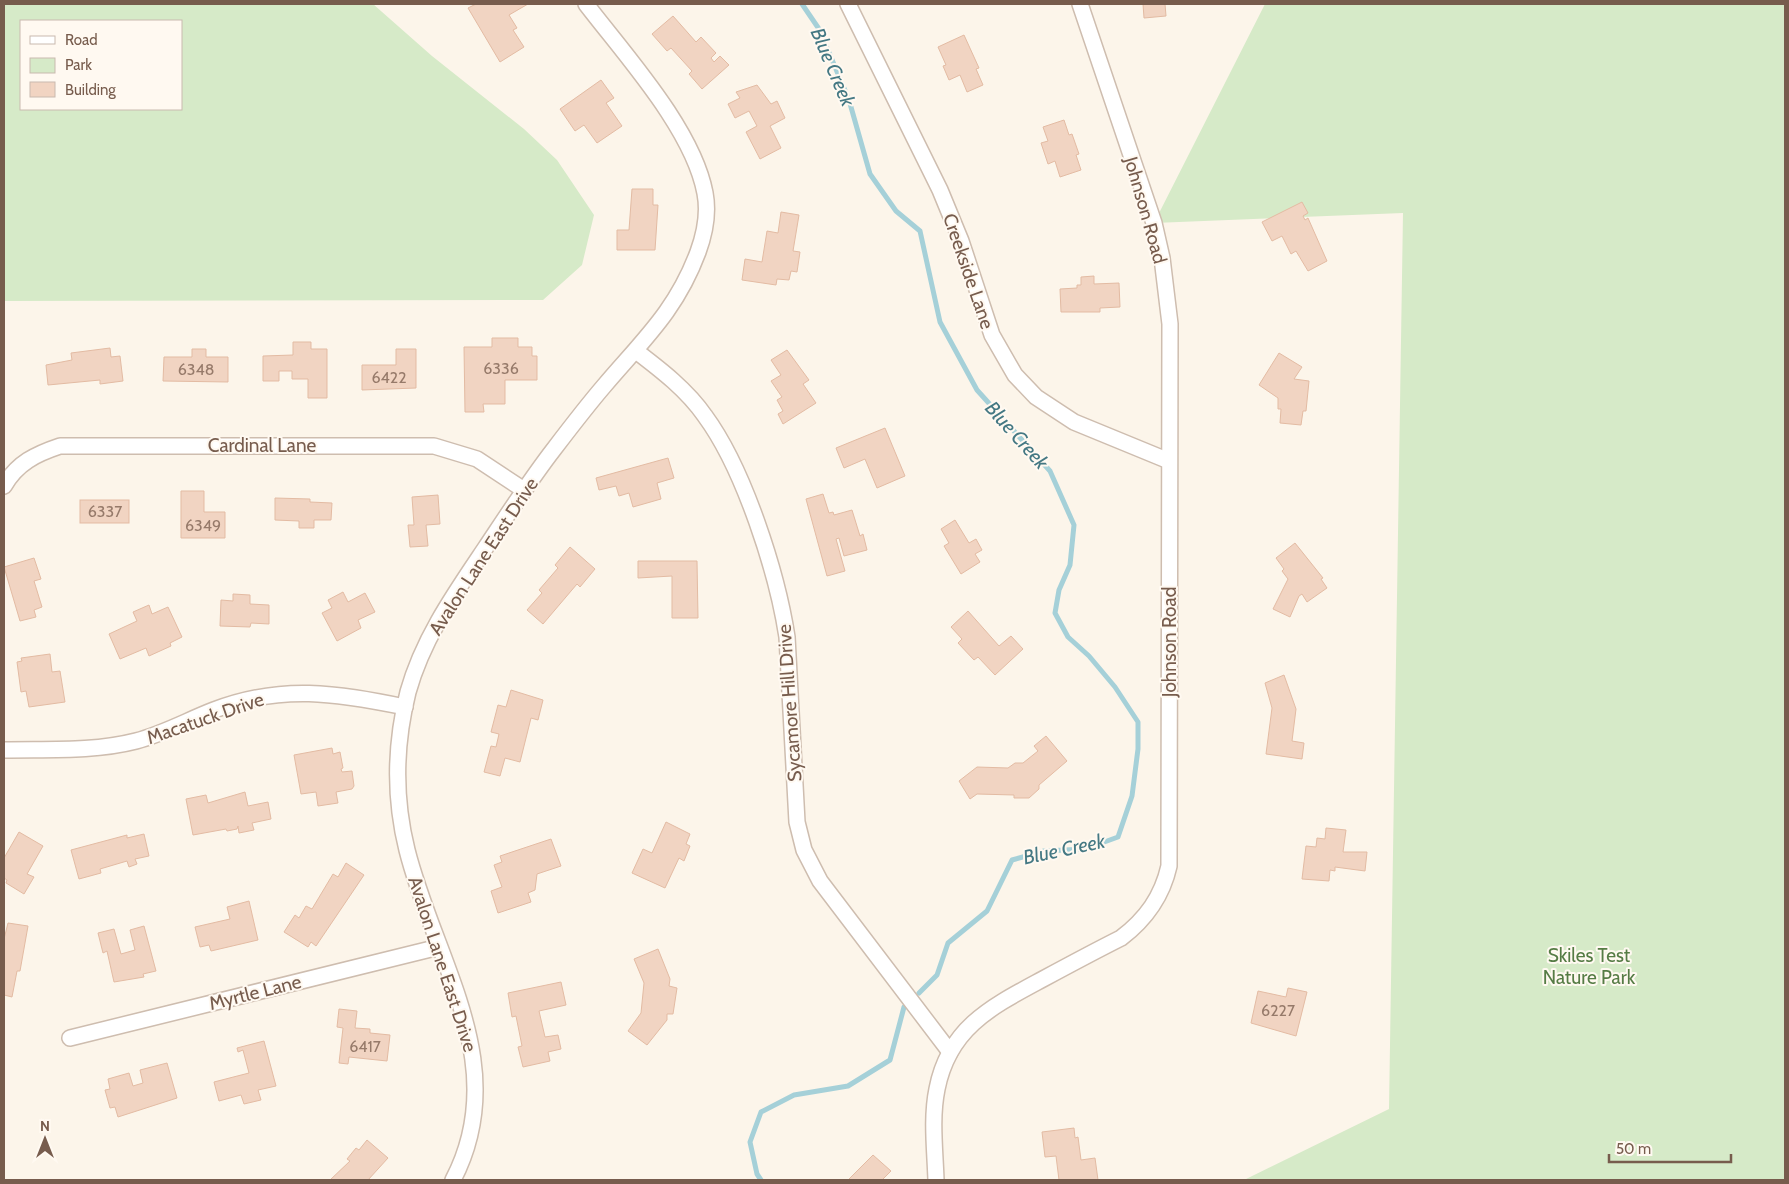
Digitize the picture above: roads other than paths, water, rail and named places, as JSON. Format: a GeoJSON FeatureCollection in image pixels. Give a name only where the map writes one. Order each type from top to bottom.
{"type":"FeatureCollection","features":[{"type":"Feature","properties":{"kind":"street","name":"Avalon Lane East Drive"},"geometry":{"type":"LineString","coordinates":[[453,1180],[468,1143],[475,1114],[476,1084],[473,1054],[468,1032],[412,868],[402,824],[398,761],[405,707],[416,669],[439,618],[524,490],[586,408],[663,318],[690,273],[705,226],[706,196],[690,153],[668,112],[586,4]]}},
{"type":"Feature","properties":{"kind":"street","name":"Creekside Lane"},"geometry":{"type":"LineString","coordinates":[[848,4],[940,190],[961,242],[992,335],[1015,375],[1036,397],[1074,422],[1169,461]]}},
{"type":"Feature","properties":{"kind":"street","name":"Johnson Road"},"geometry":{"type":"LineString","coordinates":[[936,1180],[935,1104],[940,1077],[950,1052],[967,1028],[989,1009],[1121,938],[1134,928],[1154,904],[1165,882],[1169,854],[1170,324],[1162,258],[1154,223],[1080,4]]}},
{"type":"Feature","properties":{"kind":"street","name":"Sycamore Hill Drive"},"geometry":{"type":"LineString","coordinates":[[636,351],[661,370],[690,397],[710,422],[738,478],[762,540],[785,628],[791,686],[797,822],[806,856],[820,881],[950,1052]]}},
{"type":"Feature","properties":{"kind":"street","name":"Cardinal Lane"},"geometry":{"type":"LineString","coordinates":[[4,486],[14,471],[31,456],[60,446],[424,446],[448,449],[476,459],[524,490]]}},
{"type":"Feature","properties":{"kind":"street","name":"Macatuck Drive"},"geometry":{"type":"LineString","coordinates":[[4,750],[88,749],[121,745],[152,736],[214,710],[250,698],[287,692],[347,695],[405,707]]}},
{"type":"Feature","properties":{"kind":"street","name":"Myrtle Lane"},"geometry":{"type":"LineString","coordinates":[[70,1038],[439,947]]}},
{"type":"Feature","properties":{"kind":"waterway","name":"Blue Creek"},"geometry":{"type":"LineString","coordinates":[[802,4],[819,29],[849,100],[870,174],[896,211],[920,231],[940,322],[977,390],[1050,471],[1074,525],[1070,565],[1059,590],[1055,613],[1068,637],[1089,656],[1115,687],[1138,722],[1138,749],[1132,796],[1118,837],[1085,849],[1044,851],[1012,860],[987,911],[948,943],[937,975],[919,993]]}},
{"type":"Feature","properties":{"kind":"waterway","name":"Blue Creek"},"geometry":{"type":"LineString","coordinates":[[761,1180],[757,1174],[750,1142],[761,1112],[794,1095],[848,1086],[890,1060],[904,1007]]}},
{"type":"Feature","properties":{"kind":"park label","name":"Skiles Test Nature Park"},"geometry":{"type":"Point","coordinates":[1589,966]}}]}
